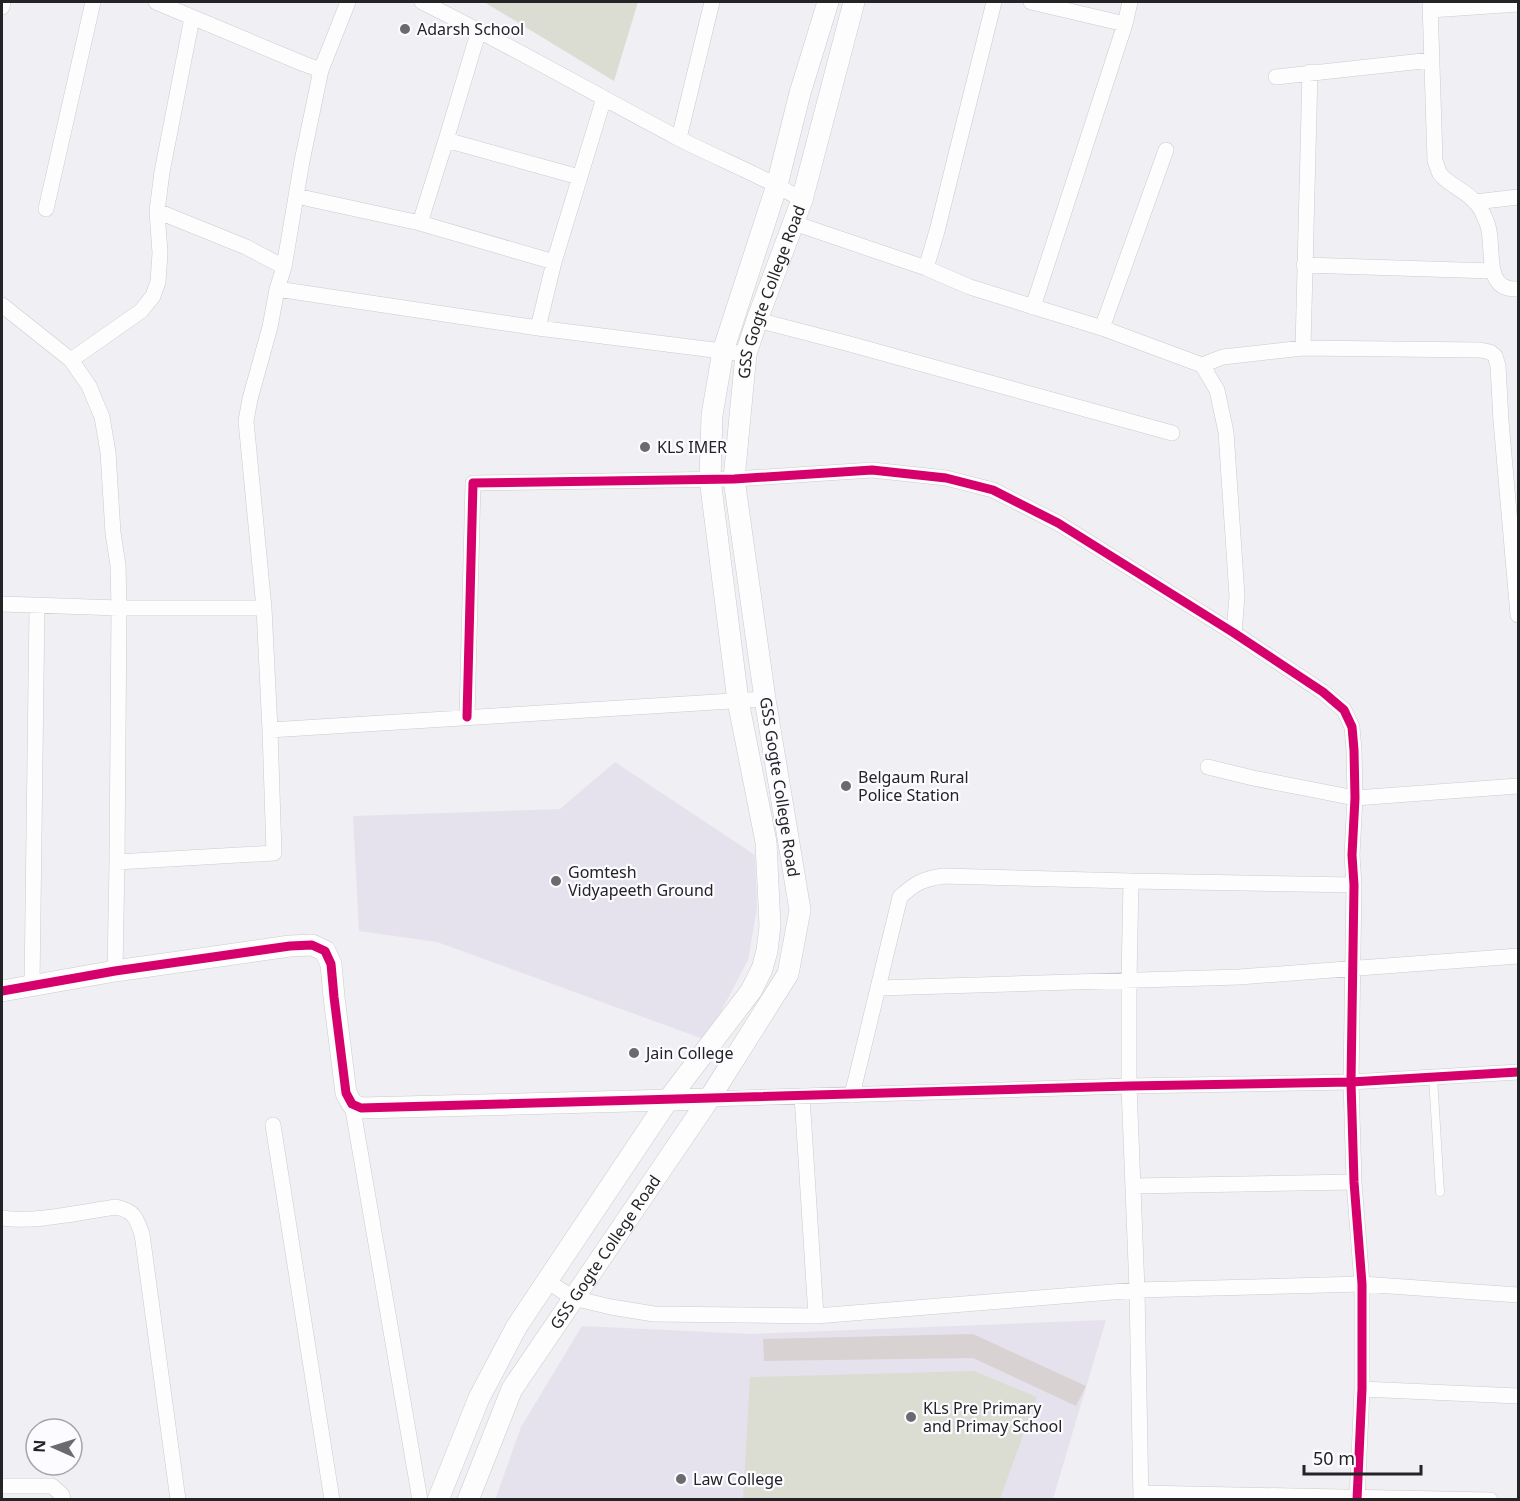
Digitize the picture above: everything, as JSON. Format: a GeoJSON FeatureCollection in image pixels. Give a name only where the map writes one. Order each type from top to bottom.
{"type":"FeatureCollection","features":[{"type":"Feature","properties":{"kind":"main road"},"geometry":{"type":"LineString","coordinates":[[438,1500],[478,1398],[517,1326],[668,1100],[751,992],[762,969],[767,951],[770,926],[766,842],[738,701],[710,479],[712,415],[723,351],[777,185],[800,93],[828,2]]}},
{"type":"Feature","properties":{"kind":"main road","name":"GSS Gogte College Road"},"geometry":{"type":"LineString","coordinates":[[468,1500],[512,1389],[709,1099],[788,974],[800,910],[765,699],[734,479],[746,354],[802,200],[855,2]]}},
{"type":"Feature","properties":{"kind":"main road"},"geometry":{"type":"LineString","coordinates":[[768,881],[794,878]]}},
{"type":"Feature","properties":{"kind":"main road"},"geometry":{"type":"LineString","coordinates":[[2,991],[115,971],[290,946],[312,945],[325,951],[331,964],[346,1093],[352,1104],[361,1108],[709,1099]]}},
{"type":"Feature","properties":{"kind":"street"},"geometry":{"type":"LineString","coordinates":[[2,7],[3,2]]}},
{"type":"Feature","properties":{"kind":"street"},"geometry":{"type":"LineString","coordinates":[[46,208],[93,2]]}},
{"type":"Feature","properties":{"kind":"street"},"geometry":{"type":"LineString","coordinates":[[156,2],[321,70]]}},
{"type":"Feature","properties":{"kind":"street"},"geometry":{"type":"LineString","coordinates":[[117,862],[274,853],[264,608],[246,421],[284,267],[321,70],[348,2]]}},
{"type":"Feature","properties":{"kind":"street"},"geometry":{"type":"LineString","coordinates":[[422,2],[479,30],[679,138],[777,185],[802,200]]}},
{"type":"Feature","properties":{"kind":"street"},"geometry":{"type":"LineString","coordinates":[[679,138],[712,2]]}},
{"type":"Feature","properties":{"kind":"street"},"geometry":{"type":"LineString","coordinates":[[926,268],[994,2]]}},
{"type":"Feature","properties":{"kind":"street"},"geometry":{"type":"LineString","coordinates":[[1031,2],[1125,24]]}},
{"type":"Feature","properties":{"kind":"street"},"geometry":{"type":"LineString","coordinates":[[1034,307],[1125,24],[1130,2]]}},
{"type":"Feature","properties":{"kind":"street"},"geometry":{"type":"LineString","coordinates":[[1518,4],[1430,6],[1435,161],[1439,172],[1476,202],[1482,212],[1489,230],[1492,271],[1496,281],[1504,287],[1518,289]]}},
{"type":"Feature","properties":{"kind":"street"},"geometry":{"type":"LineString","coordinates":[[71,360],[141,311],[153,297],[158,282],[160,253],[157,211],[162,172],[192,18]]}},
{"type":"Feature","properties":{"kind":"street"},"geometry":{"type":"LineString","coordinates":[[420,223],[479,30]]}},
{"type":"Feature","properties":{"kind":"street"},"geometry":{"type":"LineString","coordinates":[[1276,77],[1432,60]]}},
{"type":"Feature","properties":{"kind":"street"},"geometry":{"type":"LineString","coordinates":[[1303,348],[1310,72]]}},
{"type":"Feature","properties":{"kind":"street"},"geometry":{"type":"LineString","coordinates":[[538,328],[554,261],[604,98]]}},
{"type":"Feature","properties":{"kind":"street"},"geometry":{"type":"LineString","coordinates":[[446,140],[579,177]]}},
{"type":"Feature","properties":{"kind":"street"},"geometry":{"type":"LineString","coordinates":[[1102,328],[1166,150]]}},
{"type":"Feature","properties":{"kind":"street"},"geometry":{"type":"LineString","coordinates":[[296,196],[420,223],[554,261]]}},
{"type":"Feature","properties":{"kind":"street"},"geometry":{"type":"LineString","coordinates":[[1476,202],[1518,197]]}},
{"type":"Feature","properties":{"kind":"street"},"geometry":{"type":"LineString","coordinates":[[157,211],[246,247],[284,267]]}},
{"type":"Feature","properties":{"kind":"street"},"geometry":{"type":"LineString","coordinates":[[794,223],[926,268],[970,287],[1102,328],[1202,365],[1217,390],[1226,432],[1237,596],[1234,633]]}},
{"type":"Feature","properties":{"kind":"street"},"geometry":{"type":"LineString","coordinates":[[1304,265],[1492,271]]}},
{"type":"Feature","properties":{"kind":"street"},"geometry":{"type":"LineString","coordinates":[[277,289],[538,328],[746,354]]}},
{"type":"Feature","properties":{"kind":"street"},"geometry":{"type":"LineString","coordinates":[[2,305],[71,360],[89,386],[102,417],[108,452],[113,533],[118,565],[119,608],[115,971]]}},
{"type":"Feature","properties":{"kind":"street"},"geometry":{"type":"LineString","coordinates":[[757,320],[1172,432]]}},
{"type":"Feature","properties":{"kind":"street"},"geometry":{"type":"LineString","coordinates":[[1202,365],[1223,357],[1303,348],[1490,352],[1495,356],[1498,366],[1518,615]]}},
{"type":"Feature","properties":{"kind":"street"},"geometry":{"type":"LineString","coordinates":[[467,717],[472,483],[734,479],[872,471],[946,478],[993,490],[1058,523],[1234,633],[1323,692],[1344,710],[1352,727],[1355,798],[1352,855],[1354,885],[1350,1082],[1354,1182],[1362,1284],[1362,1389],[1357,1499]]}},
{"type":"Feature","properties":{"kind":"street"},"geometry":{"type":"LineString","coordinates":[[2,604],[119,608],[264,608]]}},
{"type":"Feature","properties":{"kind":"street"},"geometry":{"type":"LineString","coordinates":[[32,985],[37,606]]}},
{"type":"Feature","properties":{"kind":"street"},"geometry":{"type":"LineString","coordinates":[[270,730],[765,699]]}},
{"type":"Feature","properties":{"kind":"street"},"geometry":{"type":"LineString","coordinates":[[1208,767],[1355,798],[1518,786]]}},
{"type":"Feature","properties":{"kind":"street"},"geometry":{"type":"LineString","coordinates":[[852,1095],[900,897],[914,884],[943,876],[1354,885]]}},
{"type":"Feature","properties":{"kind":"street"},"geometry":{"type":"LineString","coordinates":[[1131,881],[1129,1086],[1142,1496],[1490,1500]]}},
{"type":"Feature","properties":{"kind":"street"},"geometry":{"type":"LineString","coordinates":[[879,988],[1239,977],[1518,956]]}},
{"type":"Feature","properties":{"kind":"street"},"geometry":{"type":"LineString","coordinates":[[709,1099],[1129,1086],[1350,1082],[1518,1072]]}},
{"type":"Feature","properties":{"kind":"street"},"geometry":{"type":"LineString","coordinates":[[802,1096],[816,1316]]}},
{"type":"Feature","properties":{"kind":"street"},"geometry":{"type":"LineString","coordinates":[[352,1104],[420,1500]]}},
{"type":"Feature","properties":{"kind":"street"},"geometry":{"type":"LineString","coordinates":[[273,1125],[332,1500]]}},
{"type":"Feature","properties":{"kind":"street"},"geometry":{"type":"LineString","coordinates":[[1133,1186],[1354,1182]]}},
{"type":"Feature","properties":{"kind":"street"},"geometry":{"type":"LineString","coordinates":[[2,1218],[36,1219],[116,1207],[128,1209],[137,1218],[142,1234],[178,1500]]}},
{"type":"Feature","properties":{"kind":"street"},"geometry":{"type":"LineString","coordinates":[[548,1281],[573,1298],[654,1314],[816,1316],[1137,1290],[1362,1284],[1518,1294]]}},
{"type":"Feature","properties":{"kind":"street"},"geometry":{"type":"LineString","coordinates":[[1362,1389],[1518,1396]]}},
{"type":"Feature","properties":{"kind":"street"},"geometry":{"type":"LineString","coordinates":[[2,1486],[52,1486],[62,1495],[63,1500]]}},
{"type":"Feature","properties":{"kind":"lane"},"geometry":{"type":"LineString","coordinates":[[1433,1077],[1440,1192]]}},
{"type":"Feature","properties":{"kind":"shaded area"},"geometry":{"type":"Polygon","coordinates":[[[484,2],[638,2],[614,81],[484,2]]]}},
{"type":"Feature","properties":{"kind":"shaded area","name":"Gomtesh Vidyapeeth Ground"},"geometry":{"type":"Polygon","coordinates":[[[615,762],[755,855],[757,908],[748,960],[706,1040],[437,942],[359,931],[353,816],[560,809],[615,762]]]}},
{"type":"Feature","properties":{"kind":"shaded area","name":"KLs Pre Primary and Primay School"},"geometry":{"type":"Polygon","coordinates":[[[1106,1320],[1053,1499],[495,1500],[521,1427],[582,1326],[750,1334],[1106,1320]]]}},
{"type":"Feature","properties":{"kind":"shaded area"},"geometry":{"type":"Polygon","coordinates":[[[974,1371],[1037,1397],[1000,1499],[743,1499],[750,1377],[974,1371]]]}},
{"type":"Feature","properties":{"kind":"building"},"geometry":{"type":"Polygon","coordinates":[[[973,1334],[1086,1386],[1076,1406],[973,1358],[764,1361],[763,1339],[973,1334]]]}},
{"type":"Feature","properties":{"kind":"cycle path"},"geometry":{"type":"LineString","coordinates":[[467,717],[473,483],[734,479],[872,470],[946,478],[993,490],[1058,523],[1234,633],[1323,692],[1344,710],[1352,727],[1355,798],[1352,855],[1354,885],[1351,1082],[1354,1182],[1362,1284],[1362,1389],[1357,1500]]}},
{"type":"Feature","properties":{"kind":"cycle path"},"geometry":{"type":"LineString","coordinates":[[2,991],[115,971],[290,946],[312,945],[325,951],[331,964],[346,1093],[352,1104],[361,1108],[1129,1086],[1351,1082],[1518,1072]]}},
{"type":"Feature","properties":{"kind":"place","name":"Adarsh School"},"geometry":{"type":"Point","coordinates":[405,29]}},
{"type":"Feature","properties":{"kind":"place","name":"KLS IMER"},"geometry":{"type":"Point","coordinates":[645,447]}},
{"type":"Feature","properties":{"kind":"place","name":"Belgaum Rural Police Station"},"geometry":{"type":"Point","coordinates":[846,786]}},
{"type":"Feature","properties":{"kind":"place","name":"Gomtesh Vidyapeeth Ground"},"geometry":{"type":"Point","coordinates":[556,881]}},
{"type":"Feature","properties":{"kind":"place","name":"Jain College"},"geometry":{"type":"Point","coordinates":[634,1053]}},
{"type":"Feature","properties":{"kind":"place","name":"KLs Pre Primary and Primay School"},"geometry":{"type":"Point","coordinates":[911,1417]}},
{"type":"Feature","properties":{"kind":"place","name":"Law College"},"geometry":{"type":"Point","coordinates":[681,1479]}}]}
